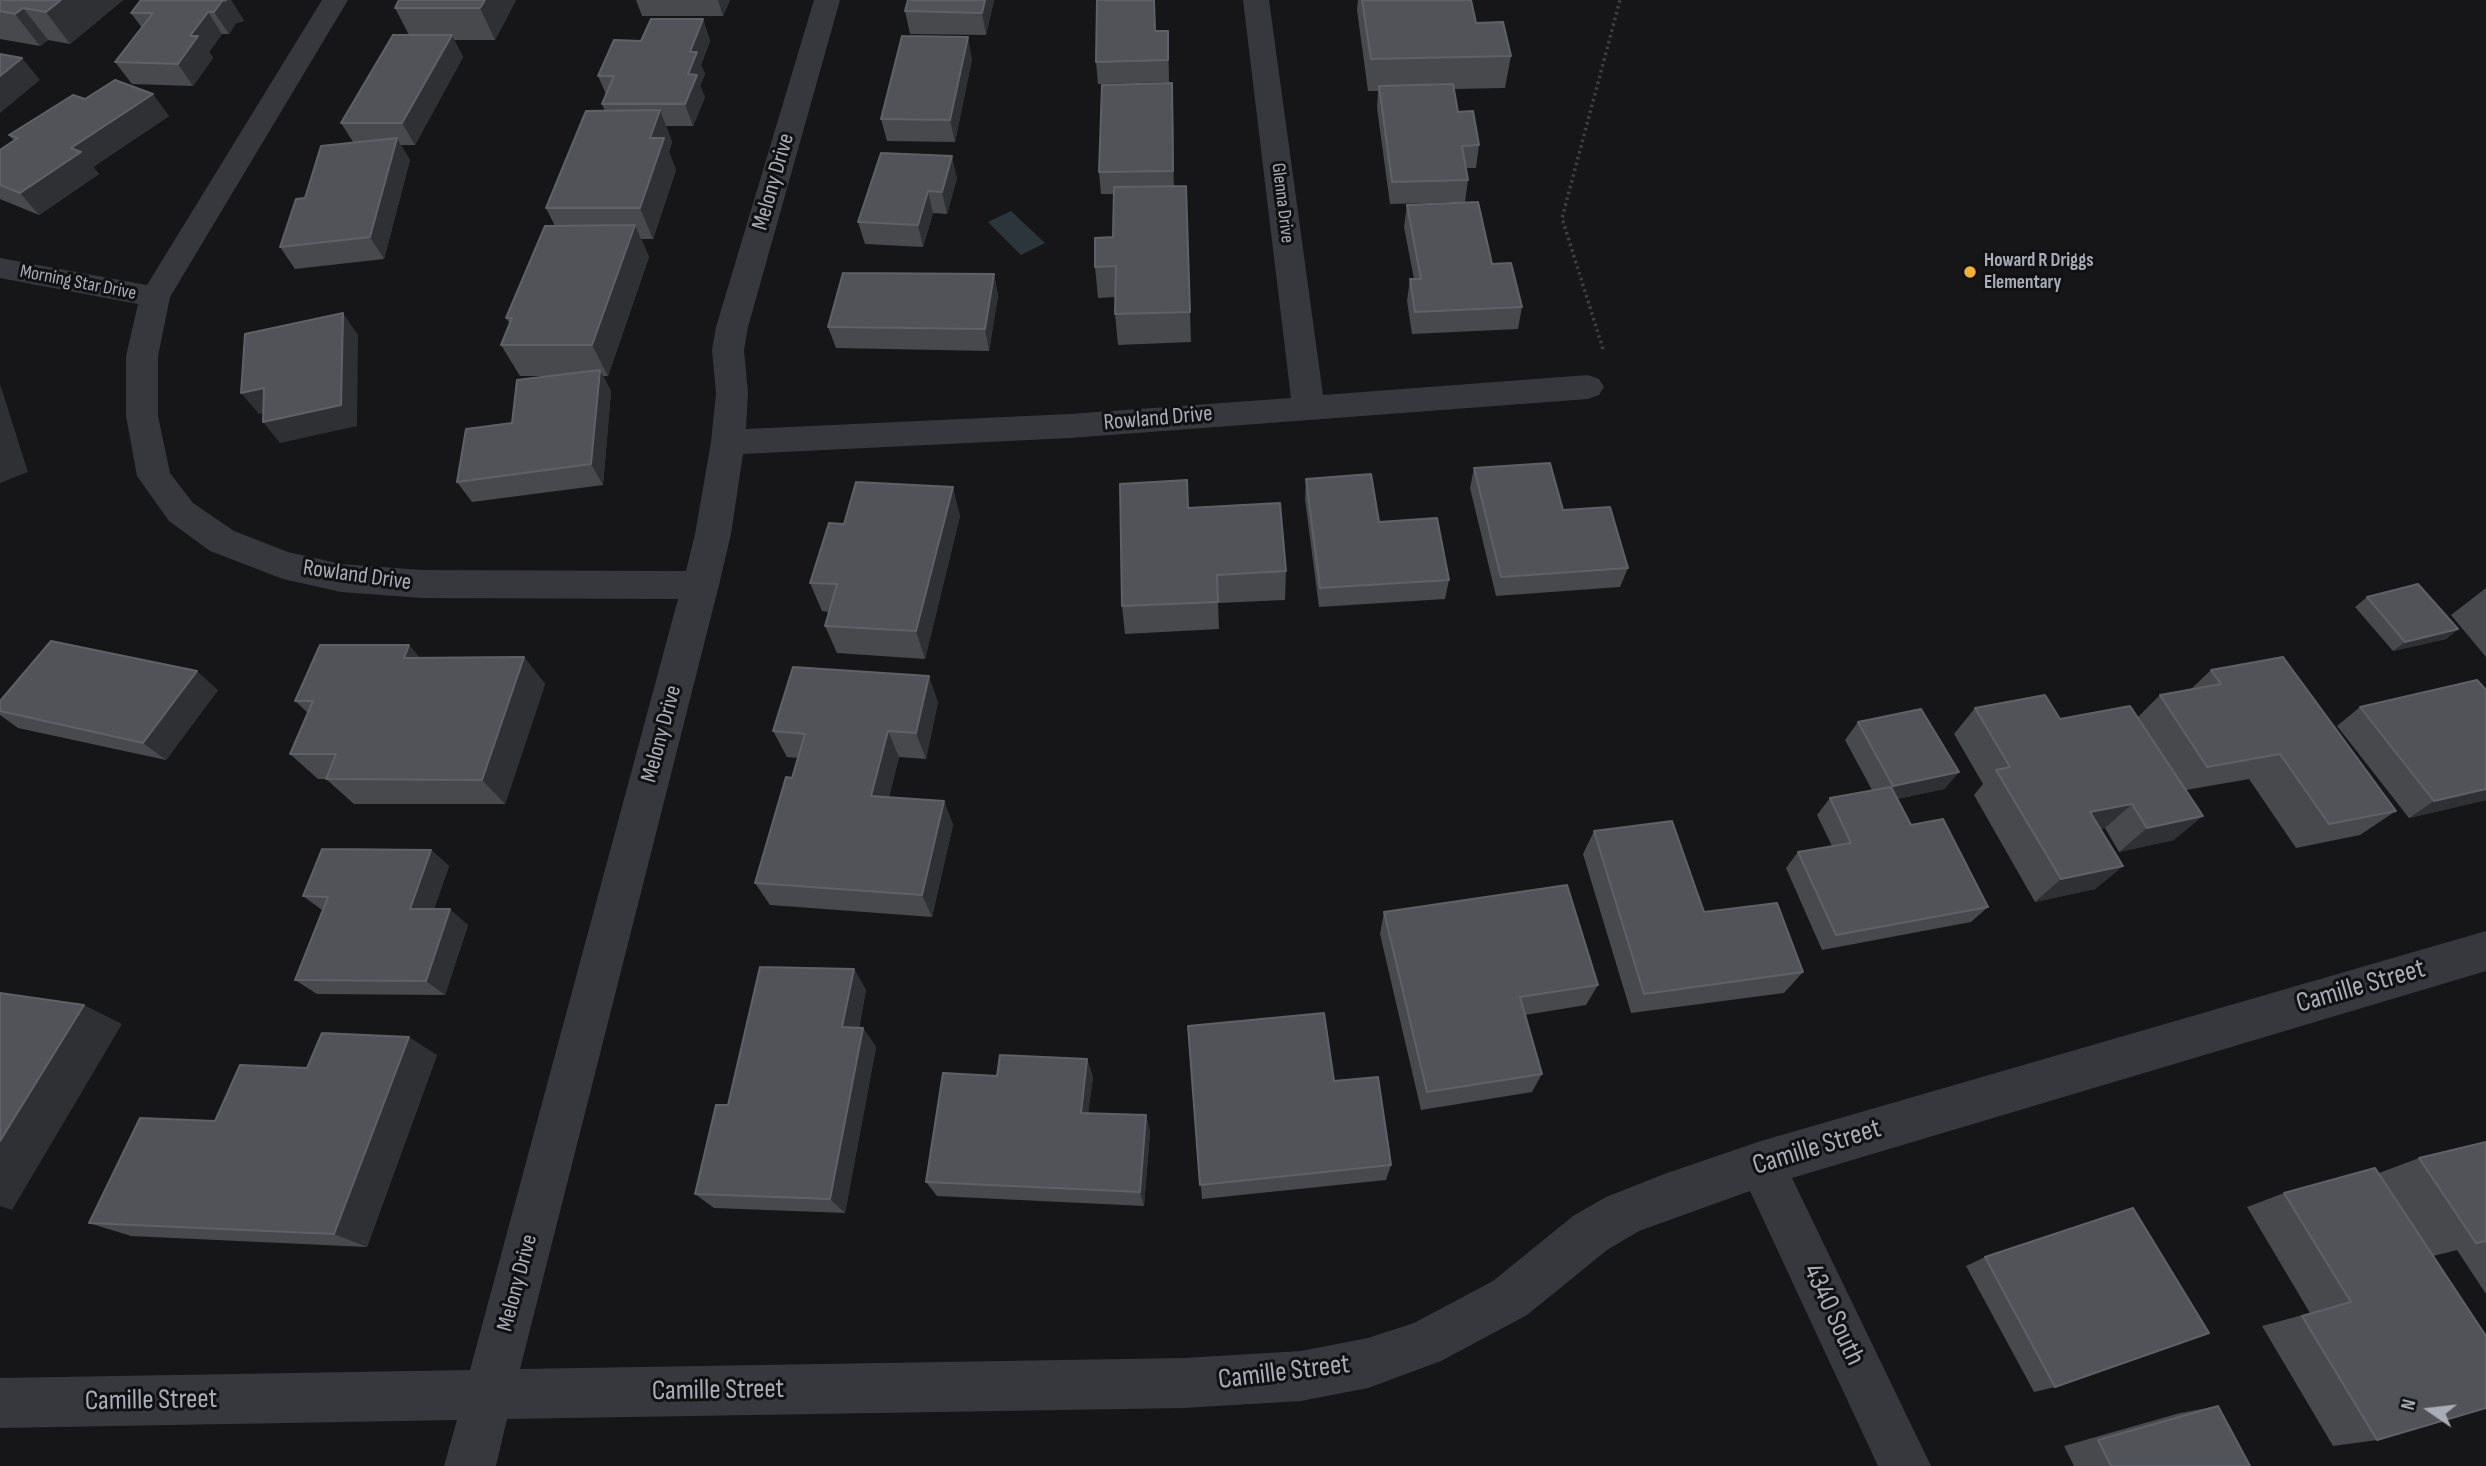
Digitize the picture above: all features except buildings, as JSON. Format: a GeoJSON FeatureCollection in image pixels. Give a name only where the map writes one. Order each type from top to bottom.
{"type":"FeatureCollection","features":[{"type":"Feature","properties":{"kind":"street","name":"Rowland Drive"},"geometry":{"type":"LineString","coordinates":[[335,0],[155,297],[142,356],[142,416],[154,476],[181,512],[222,541],[283,565],[341,578],[422,584],[701,585]]}},
{"type":"Feature","properties":{"kind":"street","name":"Melony Drive"},"geometry":{"type":"LineString","coordinates":[[470,1466],[701,585],[719,508],[728,442],[732,393],[728,350],[732,327],[827,0]]}},
{"type":"Feature","properties":{"kind":"street","name":"Glenna Drive"},"geometry":{"type":"LineString","coordinates":[[1256,0],[1308,406]]}},
{"type":"Feature","properties":{"kind":"street","name":"Morning Star Drive"},"geometry":{"type":"LineString","coordinates":[[0,268],[155,297]]}},
{"type":"Feature","properties":{"kind":"street","name":"Rowland Drive"},"geometry":{"type":"LineString","coordinates":[[728,442],[1070,426],[1588,387]]}},
{"type":"Feature","properties":{"kind":"street","name":"Camille Street"},"geometry":{"type":"LineString","coordinates":[[0,1403],[1170,1384],[1301,1376],[1368,1363],[1424,1344],[1476,1319],[1510,1297],[1590,1233],[1623,1214],[1667,1196],[1761,1164],[2486,951]]}},
{"type":"Feature","properties":{"kind":"street","name":"4340 South"},"geometry":{"type":"LineString","coordinates":[[1761,1164],[1905,1466]]}},
{"type":"Feature","properties":{"kind":"path"},"geometry":{"type":"LineString","coordinates":[[1603,349],[1562,218],[1620,0]]}},
{"type":"Feature","properties":{"kind":"shaded area"},"geometry":{"type":"Polygon","coordinates":[[[1011,211],[1045,243],[1021,255],[988,222],[1011,211]]]}},
{"type":"Feature","properties":{"kind":"place","name":"Howard R Driggs Elementary"},"geometry":{"type":"Point","coordinates":[1970,272]}}]}
